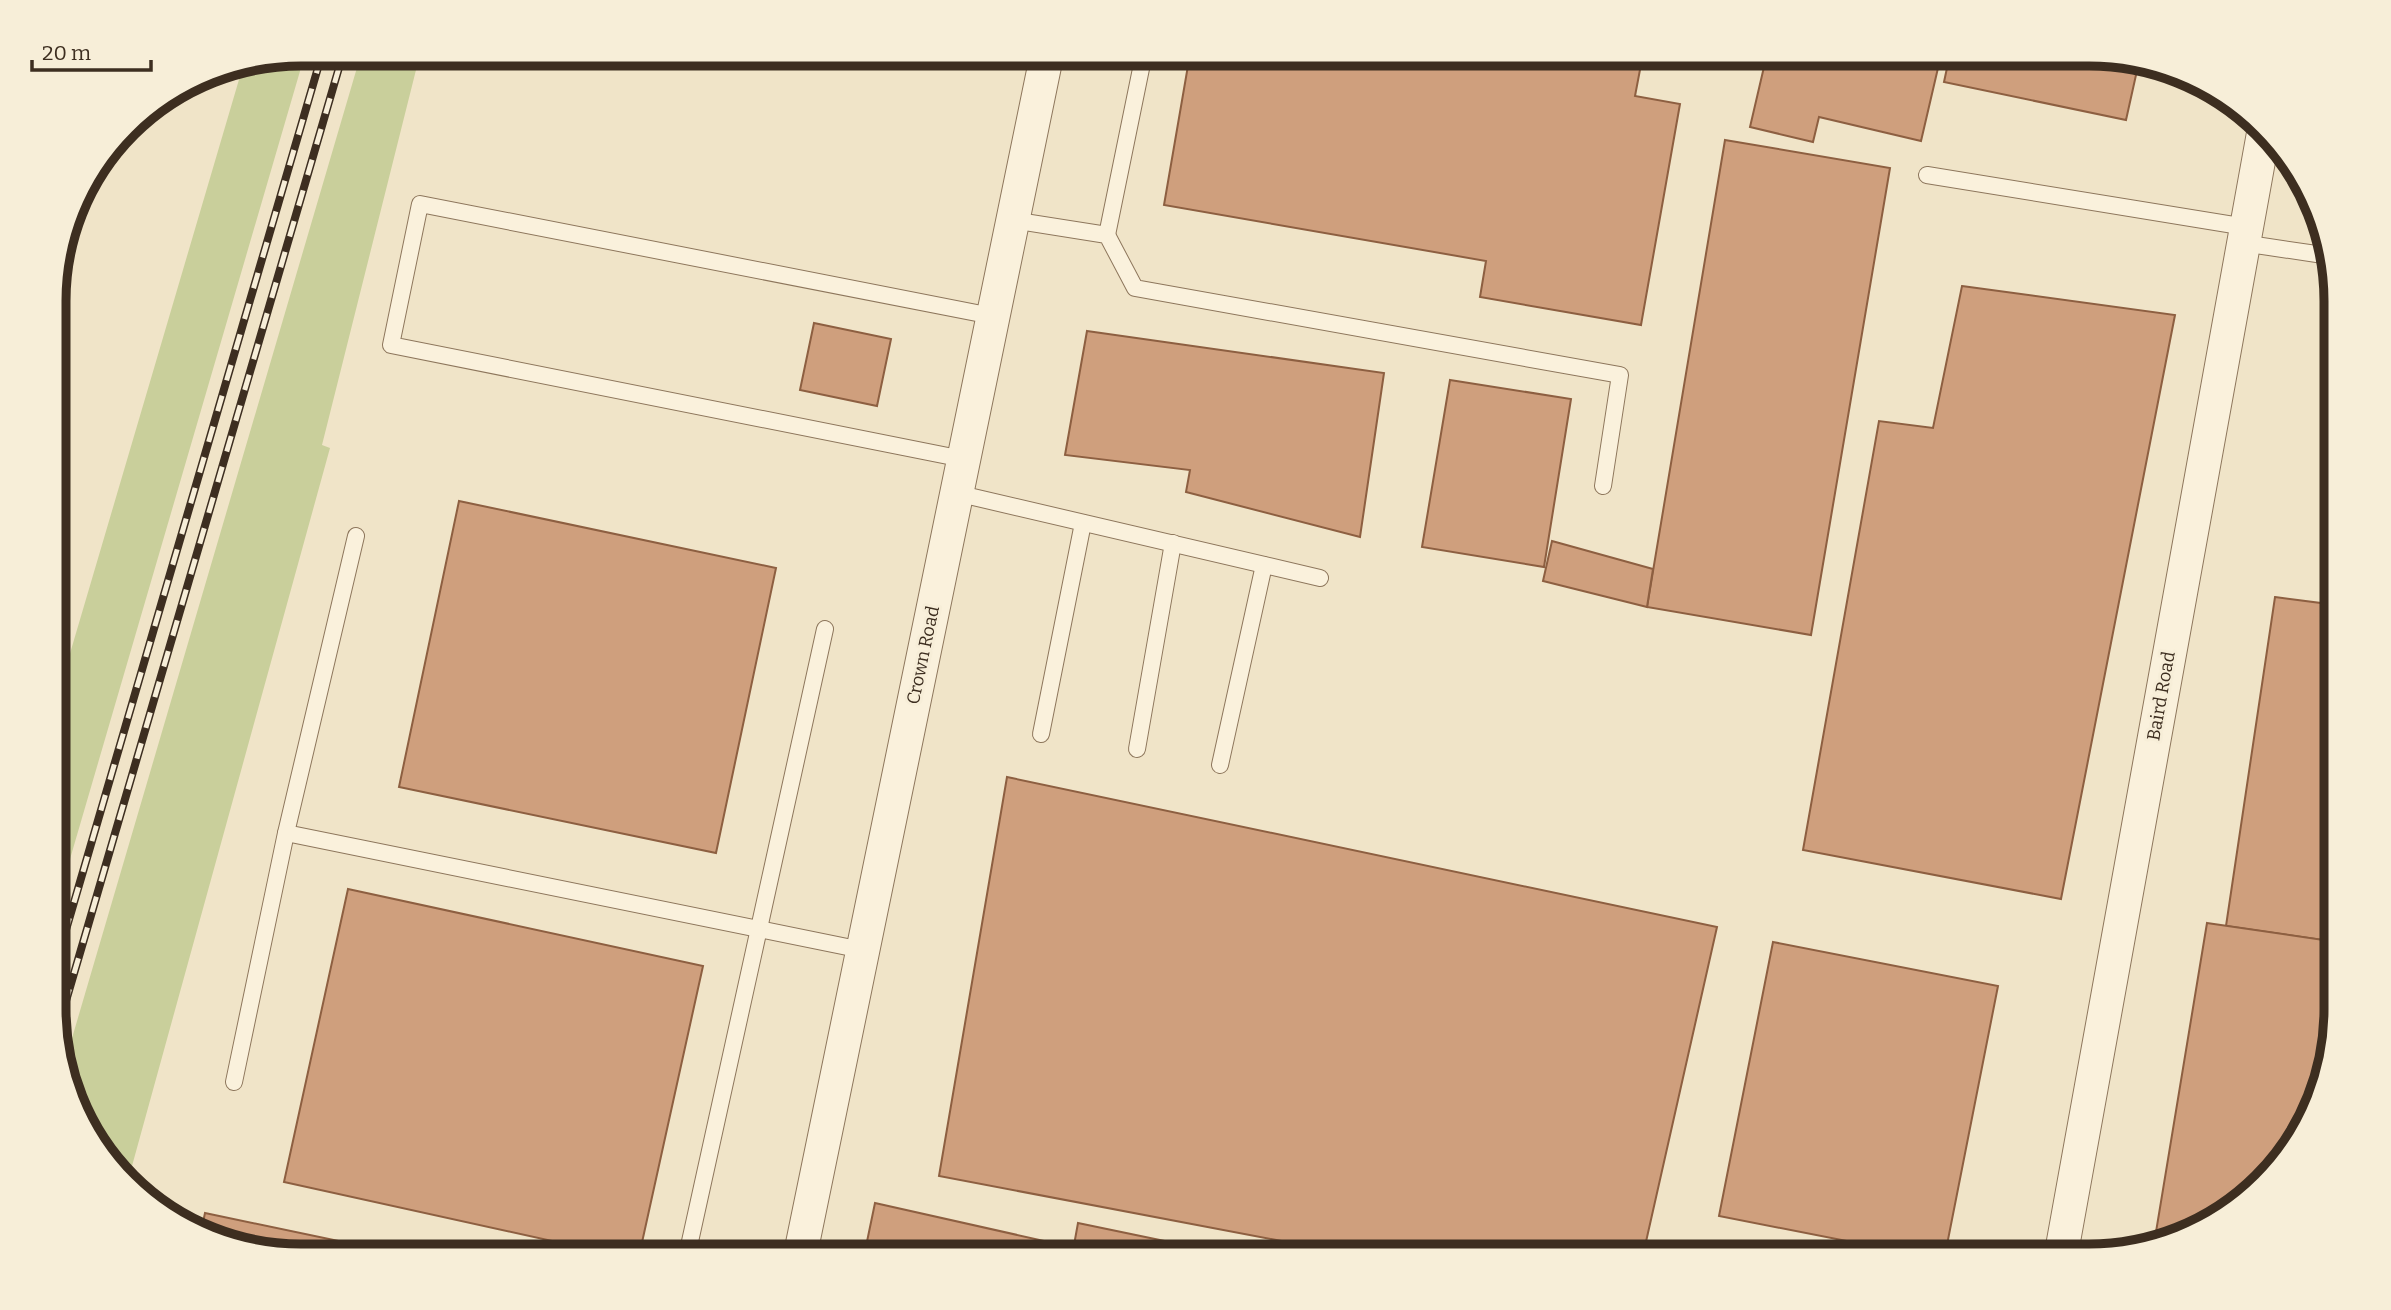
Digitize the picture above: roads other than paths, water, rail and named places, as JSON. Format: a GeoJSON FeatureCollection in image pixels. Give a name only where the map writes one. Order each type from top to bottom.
{"type":"FeatureCollection","features":[{"type":"Feature","properties":{"kind":"street","name":"Crown Road"},"geometry":{"type":"LineString","coordinates":[[802,1244],[1044,67]]}},
{"type":"Feature","properties":{"kind":"street","name":"Baird Road"},"geometry":{"type":"LineString","coordinates":[[2063,1243],[2262,142]]}},
{"type":"Feature","properties":{"kind":"lane"},"geometry":{"type":"LineString","coordinates":[[1141,67],[1107,235],[1135,288],[1620,375],[1602,486]]}},
{"type":"Feature","properties":{"kind":"lane"},"geometry":{"type":"LineString","coordinates":[[1927,175],[2244,235],[2319,254]]}},
{"type":"Feature","properties":{"kind":"lane"},"geometry":{"type":"LineString","coordinates":[[963,459],[391,345],[420,204],[992,316]]}},
{"type":"Feature","properties":{"kind":"lane"},"geometry":{"type":"LineString","coordinates":[[1012,220],[1107,235]]}},
{"type":"Feature","properties":{"kind":"lane"},"geometry":{"type":"LineString","coordinates":[[956,493],[1320,578]]}},
{"type":"Feature","properties":{"kind":"lane"},"geometry":{"type":"LineString","coordinates":[[1041,734],[1083,523]]}},
{"type":"Feature","properties":{"kind":"lane"},"geometry":{"type":"LineString","coordinates":[[234,1082],[286,833],[356,536]]}},
{"type":"Feature","properties":{"kind":"lane"},"geometry":{"type":"LineString","coordinates":[[1137,749],[1173,543]]}},
{"type":"Feature","properties":{"kind":"lane"},"geometry":{"type":"LineString","coordinates":[[1220,765],[1264,565]]}},
{"type":"Feature","properties":{"kind":"lane"},"geometry":{"type":"LineString","coordinates":[[690,1244],[825,629]]}},
{"type":"Feature","properties":{"kind":"lane"},"geometry":{"type":"LineString","coordinates":[[286,833],[862,950]]}},
{"type":"Feature","properties":{"kind":"railway"},"geometry":{"type":"LineString","coordinates":[[66,929],[318,67]]}},
{"type":"Feature","properties":{"kind":"railway"},"geometry":{"type":"LineString","coordinates":[[66,1001],[339,67]]}}]}
